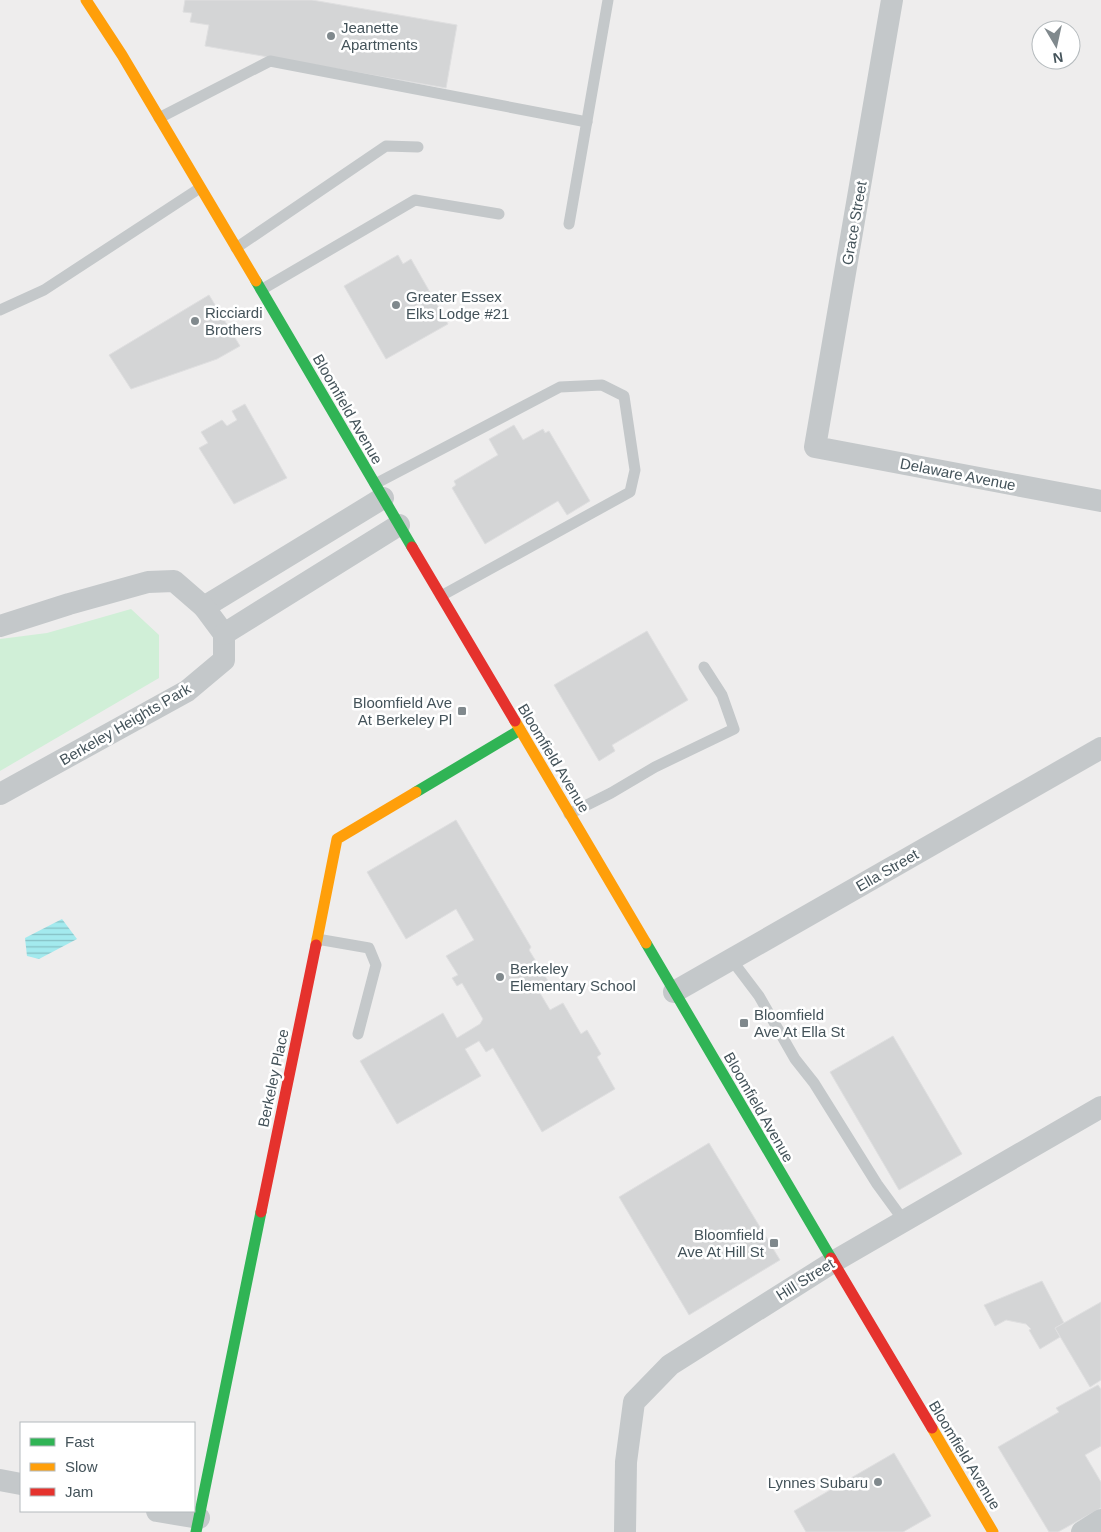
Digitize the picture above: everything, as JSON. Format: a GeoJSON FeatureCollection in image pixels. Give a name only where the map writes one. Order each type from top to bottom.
{"type":"FeatureCollection","features":[{"type":"Feature","properties":{"kind":"main road","name":"Bloomfield Avenue"},"geometry":{"type":"LineString","coordinates":[[86,0],[122,56],[236,248],[993,1532]]}},
{"type":"Feature","properties":{"kind":"main road","name":"Berkeley Place"},"geometry":{"type":"LineString","coordinates":[[197,1525],[337,839],[520,730]]}},
{"type":"Feature","properties":{"kind":"street","name":"Grace Street"},"geometry":{"type":"LineString","coordinates":[[815,446],[892,0]]}},
{"type":"Feature","properties":{"kind":"street","name":"Delaware Avenue"},"geometry":{"type":"LineString","coordinates":[[815,446],[1101,501]]}},
{"type":"Feature","properties":{"kind":"street"},"geometry":{"type":"LineString","coordinates":[[204,607],[379,491]]}},
{"type":"Feature","properties":{"kind":"street"},"geometry":{"type":"LineString","coordinates":[[0,626],[148,582],[174,581],[204,607],[224,634],[399,525]]}},
{"type":"Feature","properties":{"kind":"street","name":"Berkeley Heights Park"},"geometry":{"type":"LineString","coordinates":[[0,794],[188,691],[224,660],[224,634]]}},
{"type":"Feature","properties":{"kind":"street","name":"Ella Street"},"geometry":{"type":"LineString","coordinates":[[674,992],[1101,748]]}},
{"type":"Feature","properties":{"kind":"street","name":"Hill Street"},"geometry":{"type":"LineString","coordinates":[[625,1532],[626,1462],[634,1402],[670,1365],[833,1262],[1101,1107]]}},
{"type":"Feature","properties":{"kind":"street"},"geometry":{"type":"LineString","coordinates":[[0,1480],[20,1484]]}},
{"type":"Feature","properties":{"kind":"street"},"geometry":{"type":"LineString","coordinates":[[161,1512],[197,1525]]}},
{"type":"Feature","properties":{"kind":"street"},"geometry":{"type":"LineString","coordinates":[[1082,1532],[1101,1520]]}},
{"type":"Feature","properties":{"kind":"lane"},"geometry":{"type":"LineString","coordinates":[[569,224],[608,0]]}},
{"type":"Feature","properties":{"kind":"lane"},"geometry":{"type":"LineString","coordinates":[[159,118],[270,61],[587,122]]}},
{"type":"Feature","properties":{"kind":"lane"},"geometry":{"type":"LineString","coordinates":[[236,248],[386,146],[418,147]]}},
{"type":"Feature","properties":{"kind":"lane"},"geometry":{"type":"LineString","coordinates":[[0,310],[44,290],[200,188]]}},
{"type":"Feature","properties":{"kind":"lane"},"geometry":{"type":"LineString","coordinates":[[260,290],[415,200],[499,214]]}},
{"type":"Feature","properties":{"kind":"lane"},"geometry":{"type":"LineString","coordinates":[[379,491],[560,386],[602,385],[624,396],[635,470],[630,492],[441,596]]}},
{"type":"Feature","properties":{"kind":"lane"},"geometry":{"type":"LineString","coordinates":[[570,814],[655,767],[734,730],[722,695],[704,667]]}},
{"type":"Feature","properties":{"kind":"lane"},"geometry":{"type":"LineString","coordinates":[[317,939],[369,948],[376,965],[358,1034]]}},
{"type":"Feature","properties":{"kind":"lane"},"geometry":{"type":"LineString","coordinates":[[731,959],[759,996],[795,1059],[814,1083],[877,1184],[904,1221]]}},
{"type":"Feature","properties":{"kind":"green space"},"geometry":{"type":"Polygon","coordinates":[[[131,609],[159,635],[159,678],[0,771],[0,639],[47,633],[131,609]]]}},
{"type":"Feature","properties":{"kind":"water"},"geometry":{"type":"Polygon","coordinates":[[[62,919],[77,939],[39,959],[27,956],[25,938],[62,919]]]}},
{"type":"Feature","properties":{"kind":"building","name":"Jeanette Apartments"},"geometry":{"type":"Polygon","coordinates":[[[185,0],[312,0],[457,25],[446,88],[205,46],[209,25],[190,22],[192,13],[183,12],[185,0]]]}},
{"type":"Feature","properties":{"kind":"building","name":"Greater Essex Elks Lodge #21"},"geometry":{"type":"Polygon","coordinates":[[[398,255],[403,264],[411,259],[448,324],[386,359],[344,286],[398,255]]]}},
{"type":"Feature","properties":{"kind":"building","name":"Ricciardi Brothers"},"geometry":{"type":"Polygon","coordinates":[[[209,295],[240,346],[217,359],[131,389],[109,355],[209,295]]]}},
{"type":"Feature","properties":{"kind":"building"},"geometry":{"type":"Polygon","coordinates":[[[245,404],[287,478],[234,504],[199,448],[208,443],[201,432],[222,420],[227,426],[237,420],[232,411],[245,404]]]}},
{"type":"Feature","properties":{"kind":"building"},"geometry":{"type":"Polygon","coordinates":[[[514,425],[523,440],[543,429],[545,433],[549,431],[590,501],[567,515],[558,501],[485,544],[452,488],[456,485],[454,481],[498,455],[489,439],[514,425]]]}},
{"type":"Feature","properties":{"kind":"building"},"geometry":{"type":"Polygon","coordinates":[[[647,631],[688,700],[612,745],[615,751],[599,761],[554,685],[647,631]]]}},
{"type":"Feature","properties":{"kind":"building","name":"Berkeley Elementary School"},"geometry":{"type":"Polygon","coordinates":[[[456,820],[531,947],[529,950],[548,981],[537,988],[550,1010],[563,1003],[581,1034],[587,1030],[601,1054],[597,1057],[615,1089],[542,1132],[493,1048],[486,1052],[479,1041],[465,1049],[481,1076],[397,1124],[360,1061],[443,1013],[457,1038],[480,1024],[483,1019],[462,983],[457,986],[452,978],[458,975],[446,956],[474,940],[456,909],[406,939],[367,872],[456,820]]]}},
{"type":"Feature","properties":{"kind":"building"},"geometry":{"type":"Polygon","coordinates":[[[893,1036],[962,1154],[899,1190],[830,1072],[893,1036]]]}},
{"type":"Feature","properties":{"kind":"building"},"geometry":{"type":"Polygon","coordinates":[[[709,1143],[780,1260],[689,1315],[619,1197],[709,1143]]]}},
{"type":"Feature","properties":{"kind":"building"},"geometry":{"type":"Polygon","coordinates":[[[1042,1281],[1064,1323],[1055,1328],[1060,1337],[1040,1349],[1029,1330],[1031,1329],[1026,1324],[1006,1320],[995,1326],[984,1305],[1042,1281]]]}},
{"type":"Feature","properties":{"kind":"building"},"geometry":{"type":"Polygon","coordinates":[[[1101,1302],[1101,1380],[1090,1387],[1055,1328],[1101,1302]]]}},
{"type":"Feature","properties":{"kind":"building"},"geometry":{"type":"Polygon","coordinates":[[[1098,1385],[1101,1389],[1101,1446],[1085,1455],[1101,1482],[1101,1508],[1058,1532],[1049,1532],[998,1447],[1059,1412],[1056,1408],[1098,1385]]]}},
{"type":"Feature","properties":{"kind":"building","name":"Lynnes Subaru"},"geometry":{"type":"Polygon","coordinates":[[[894,1453],[931,1516],[903,1532],[806,1532],[794,1511],[894,1453]]]}},
{"type":"Feature","properties":{"kind":"traffic: fast"},"geometry":{"type":"LineString","coordinates":[[256,281],[412,547]]}},
{"type":"Feature","properties":{"kind":"traffic: fast"},"geometry":{"type":"LineString","coordinates":[[416,792],[520,730]]}},
{"type":"Feature","properties":{"kind":"traffic: fast"},"geometry":{"type":"LineString","coordinates":[[646,943],[831,1258]]}},
{"type":"Feature","properties":{"kind":"traffic: fast"},"geometry":{"type":"LineString","coordinates":[[196,1532],[261,1212]]}},
{"type":"Feature","properties":{"kind":"traffic: slow"},"geometry":{"type":"LineString","coordinates":[[86,0],[122,55],[256,281]]}},
{"type":"Feature","properties":{"kind":"traffic: slow"},"geometry":{"type":"LineString","coordinates":[[515,721],[646,943]]}},
{"type":"Feature","properties":{"kind":"traffic: slow"},"geometry":{"type":"LineString","coordinates":[[316,945],[337,839],[416,792]]}},
{"type":"Feature","properties":{"kind":"traffic: slow"},"geometry":{"type":"LineString","coordinates":[[932,1428],[993,1532]]}},
{"type":"Feature","properties":{"kind":"traffic: jam"},"geometry":{"type":"LineString","coordinates":[[412,547],[515,721]]}},
{"type":"Feature","properties":{"kind":"traffic: jam"},"geometry":{"type":"LineString","coordinates":[[261,1212],[316,945]]}},
{"type":"Feature","properties":{"kind":"traffic: jam"},"geometry":{"type":"LineString","coordinates":[[831,1258],[932,1428]]}},
{"type":"Feature","properties":{"kind":"place","name":"Jeanette Apartments"},"geometry":{"type":"Point","coordinates":[331,36]}},
{"type":"Feature","properties":{"kind":"place","name":"Greater Essex Elks Lodge #21"},"geometry":{"type":"Point","coordinates":[396,305]}},
{"type":"Feature","properties":{"kind":"place","name":"Ricciardi Brothers"},"geometry":{"type":"Point","coordinates":[195,321]}},
{"type":"Feature","properties":{"kind":"place","name":"Bloomfield Ave At Berkeley Pl"},"geometry":{"type":"Point","coordinates":[462,711]}},
{"type":"Feature","properties":{"kind":"place","name":"Berkeley Elementary School"},"geometry":{"type":"Point","coordinates":[500,977]}},
{"type":"Feature","properties":{"kind":"place","name":"Bloomfield Ave At Ella St"},"geometry":{"type":"Point","coordinates":[744,1023]}},
{"type":"Feature","properties":{"kind":"place","name":"Bloomfield Ave At Hill St"},"geometry":{"type":"Point","coordinates":[774,1243]}},
{"type":"Feature","properties":{"kind":"place","name":"Lynnes Subaru"},"geometry":{"type":"Point","coordinates":[878,1482]}}]}
